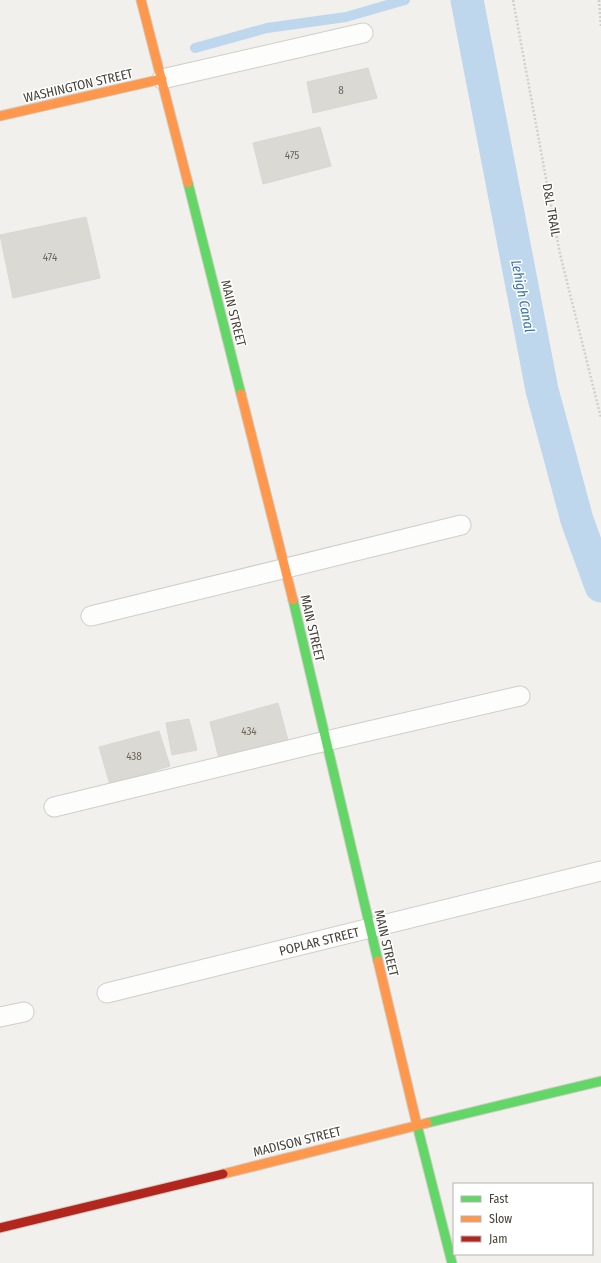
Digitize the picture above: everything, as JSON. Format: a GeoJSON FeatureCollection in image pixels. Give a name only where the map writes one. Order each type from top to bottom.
{"type":"FeatureCollection","features":[{"type":"Feature","properties":{"kind":"street","name":"MAIN STREET"},"geometry":{"type":"LineString","coordinates":[[141,0],[286,569],[370,928],[452,1263]]}},
{"type":"Feature","properties":{"kind":"street","name":"WASHINGTON STREET"},"geometry":{"type":"LineString","coordinates":[[0,116],[162,79]]}},
{"type":"Feature","properties":{"kind":"street","name":"MADISON STREET"},"geometry":{"type":"LineString","coordinates":[[0,1228],[417,1124],[601,1081]]}},
{"type":"Feature","properties":{"kind":"lane"},"geometry":{"type":"LineString","coordinates":[[162,79],[363,33]]}},
{"type":"Feature","properties":{"kind":"lane"},"geometry":{"type":"LineString","coordinates":[[91,616],[461,526]]}},
{"type":"Feature","properties":{"kind":"lane"},"geometry":{"type":"LineString","coordinates":[[54,807],[520,696]]}},
{"type":"Feature","properties":{"kind":"lane","name":"POPLAR STREET"},"geometry":{"type":"LineString","coordinates":[[107,993],[601,871]]}},
{"type":"Feature","properties":{"kind":"lane"},"geometry":{"type":"LineString","coordinates":[[0,1017],[24,1012]]}},
{"type":"Feature","properties":{"kind":"path","name":"D&L TRAIL"},"geometry":{"type":"LineString","coordinates":[[513,0],[560,254],[601,418]]}},
{"type":"Feature","properties":{"kind":"path"},"geometry":{"type":"LineString","coordinates":[[599,0],[601,27]]}},
{"type":"Feature","properties":{"kind":"building"},"geometry":{"type":"Polygon","coordinates":[[[368,68],[377,98],[313,113],[307,82],[368,68]]]}},
{"type":"Feature","properties":{"kind":"building"},"geometry":{"type":"Polygon","coordinates":[[[320,127],[331,166],[263,184],[253,143],[320,127]]]}},
{"type":"Feature","properties":{"kind":"building"},"geometry":{"type":"Polygon","coordinates":[[[86,217],[100,278],[13,298],[0,235],[86,217]]]}},
{"type":"Feature","properties":{"kind":"building"},"geometry":{"type":"Polygon","coordinates":[[[278,703],[288,740],[219,759],[210,722],[278,703]]]}},
{"type":"Feature","properties":{"kind":"building"},"geometry":{"type":"Polygon","coordinates":[[[189,719],[197,750],[172,755],[166,723],[189,719]]]}},
{"type":"Feature","properties":{"kind":"building"},"geometry":{"type":"Polygon","coordinates":[[[159,731],[170,766],[110,785],[99,747],[159,731]]]}},
{"type":"Feature","properties":{"kind":"waterway"},"geometry":{"type":"LineString","coordinates":[[195,48],[267,28],[346,17],[405,0]]}},
{"type":"Feature","properties":{"kind":"waterway","name":"Lehigh Canal"},"geometry":{"type":"LineString","coordinates":[[467,0],[542,390],[577,520],[601,586]]}},
{"type":"Feature","properties":{"kind":"traffic: fast"},"geometry":{"type":"LineString","coordinates":[[188,183],[241,394]]}},
{"type":"Feature","properties":{"kind":"traffic: fast"},"geometry":{"type":"LineString","coordinates":[[293,600],[378,961]]}},
{"type":"Feature","properties":{"kind":"traffic: fast"},"geometry":{"type":"LineString","coordinates":[[427,1123],[601,1081]]}},
{"type":"Feature","properties":{"kind":"traffic: fast"},"geometry":{"type":"LineString","coordinates":[[417,1125],[452,1263]]}},
{"type":"Feature","properties":{"kind":"traffic: slow"},"geometry":{"type":"LineString","coordinates":[[141,0],[188,183]]}},
{"type":"Feature","properties":{"kind":"traffic: slow"},"geometry":{"type":"LineString","coordinates":[[0,116],[162,79]]}},
{"type":"Feature","properties":{"kind":"traffic: slow"},"geometry":{"type":"LineString","coordinates":[[241,394],[293,600]]}},
{"type":"Feature","properties":{"kind":"traffic: slow"},"geometry":{"type":"LineString","coordinates":[[378,961],[417,1125]]}},
{"type":"Feature","properties":{"kind":"traffic: slow"},"geometry":{"type":"LineString","coordinates":[[223,1174],[427,1123]]}},
{"type":"Feature","properties":{"kind":"traffic: jam"},"geometry":{"type":"LineString","coordinates":[[0,1228],[223,1174]]}}]}
